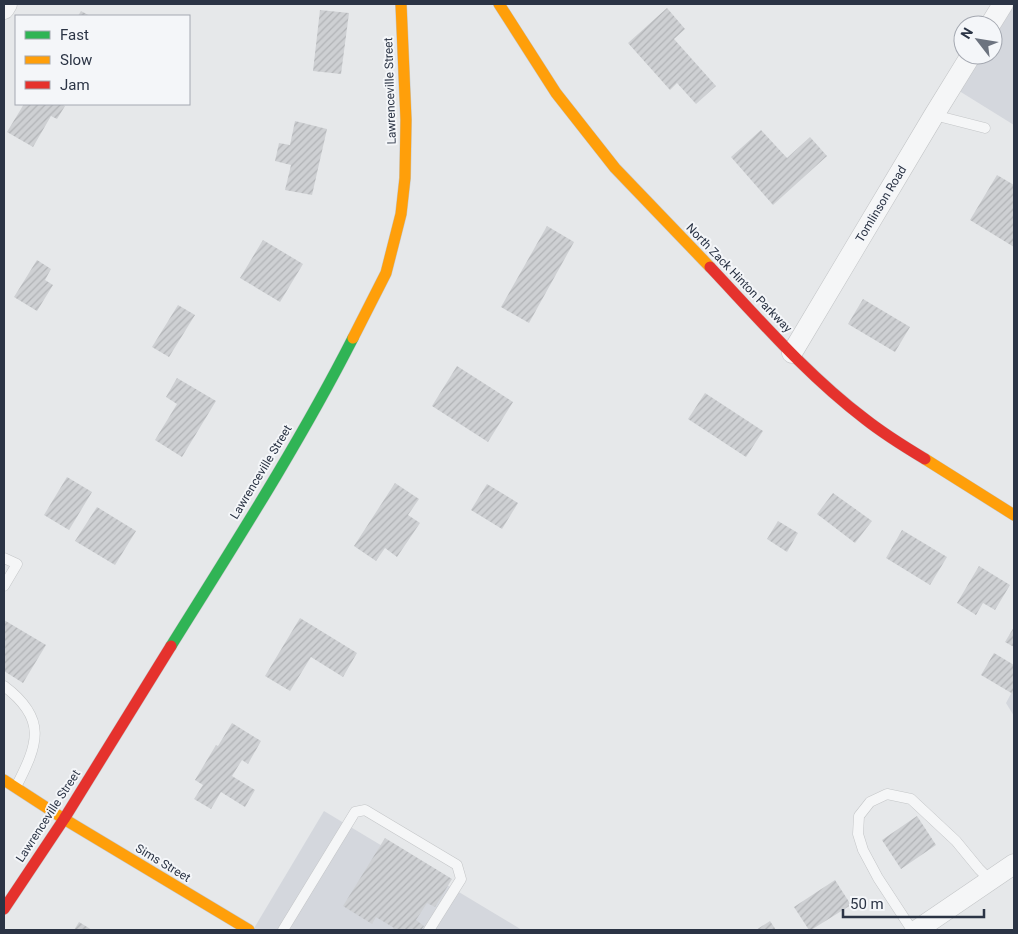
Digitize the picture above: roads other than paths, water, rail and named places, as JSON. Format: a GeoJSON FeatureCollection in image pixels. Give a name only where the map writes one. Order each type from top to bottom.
{"type":"FeatureCollection","features":[{"type":"Feature","properties":{"kind":"main road","name":"Lawrenceville Street"},"geometry":{"type":"LineString","coordinates":[[4,909],[64,819],[274,480],[331,380],[386,272],[393,249],[405,178],[406,120],[401,4]]}},
{"type":"Feature","properties":{"kind":"main road","name":"North Zack Hinton Parkway"},"geometry":{"type":"LineString","coordinates":[[499,4],[556,93],[615,168],[792,353],[827,387],[865,418],[912,451],[1014,515]]}},
{"type":"Feature","properties":{"kind":"main road","name":"Sims Street"},"geometry":{"type":"LineString","coordinates":[[4,780],[64,819],[249,930]]}},
{"type":"Feature","properties":{"kind":"street"},"geometry":{"type":"LineString","coordinates":[[4,9],[7,4]]}},
{"type":"Feature","properties":{"kind":"street"},"geometry":{"type":"LineString","coordinates":[[996,15],[1003,4]]}},
{"type":"Feature","properties":{"kind":"street","name":"Tomlinson Road"},"geometry":{"type":"LineString","coordinates":[[792,353],[965,65]]}},
{"type":"Feature","properties":{"kind":"street"},"geometry":{"type":"LineString","coordinates":[[917,930],[1014,864]]}},
{"type":"Feature","properties":{"kind":"lane"},"geometry":{"type":"LineString","coordinates":[[934,115],[985,128]]}},
{"type":"Feature","properties":{"kind":"lane"},"geometry":{"type":"LineString","coordinates":[[4,558],[17,564],[4,586]]}},
{"type":"Feature","properties":{"kind":"lane"},"geometry":{"type":"LineString","coordinates":[[4,686],[25,705],[35,732],[29,762],[15,788]]}},
{"type":"Feature","properties":{"kind":"lane"},"geometry":{"type":"LineString","coordinates":[[912,930],[878,878],[863,850],[858,834],[859,816],[870,802],[887,794],[911,800],[956,841],[990,880]]}},
{"type":"Feature","properties":{"kind":"lane"},"geometry":{"type":"LineString","coordinates":[[283,930],[355,812],[365,810],[457,865],[461,878],[429,930]]}}]}
